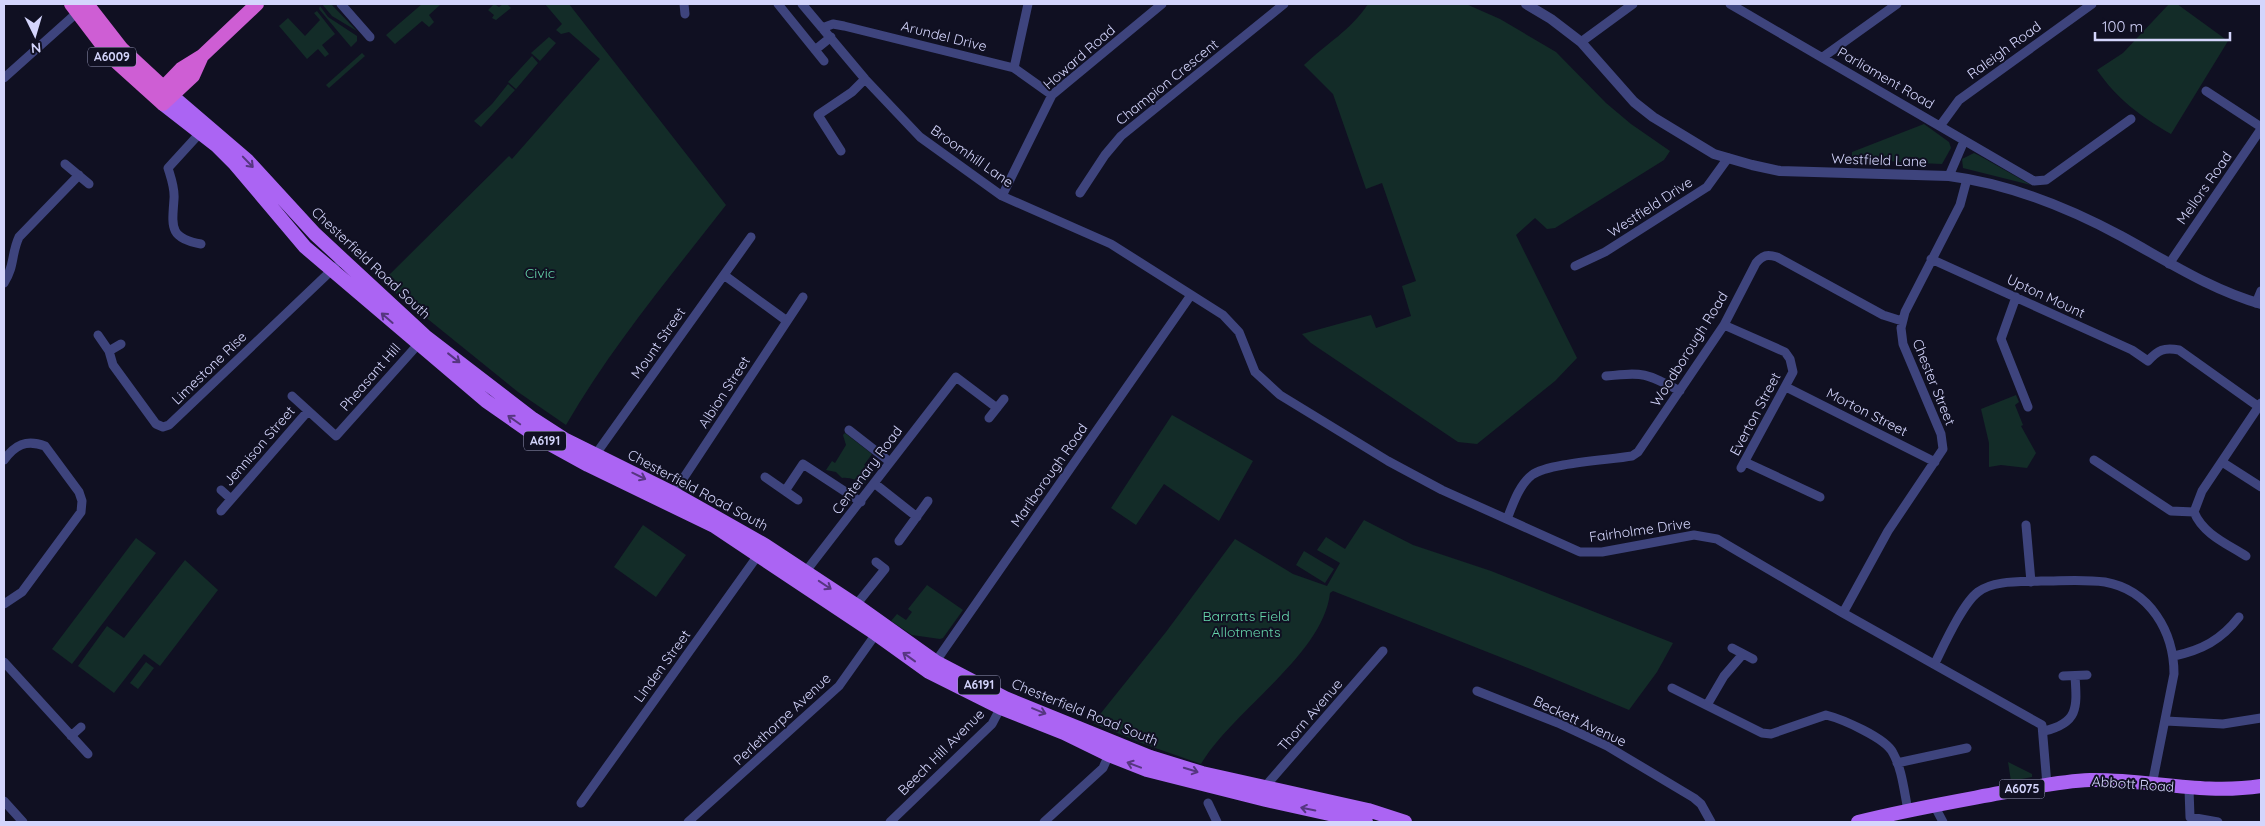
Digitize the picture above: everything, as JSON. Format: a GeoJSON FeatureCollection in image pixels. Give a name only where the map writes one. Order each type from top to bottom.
{"type":"FeatureCollection","features":[{"type":"Feature","properties":{"kind":"highway"},"geometry":{"type":"LineString","coordinates":[[163,96],[193,76],[202,56],[257,4]]}},
{"type":"Feature","properties":{"kind":"highway","name":"Chesterfield Road South"},"geometry":{"type":"LineString","coordinates":[[80,6],[112,58],[163,96]]}},
{"type":"Feature","properties":{"kind":"main road","name":"Chesterfield Road South"},"geometry":{"type":"LineString","coordinates":[[163,96],[200,134],[234,163],[305,246],[332,270],[421,340],[592,460],[671,498],[762,549],[880,629],[932,667],[1064,733],[1112,749],[1147,770],[1267,794],[1368,810],[1405,822]]}},
{"type":"Feature","properties":{"kind":"main road","name":"Chesterfield Road South"},"geometry":{"type":"LineString","coordinates":[[163,96],[247,160],[299,217],[421,340]]}},
{"type":"Feature","properties":{"kind":"main road","name":"Chesterfield Road South"},"geometry":{"type":"LineString","coordinates":[[802,576],[856,605],[880,629]]}},
{"type":"Feature","properties":{"kind":"main road","name":"Abbott Road"},"geometry":{"type":"LineString","coordinates":[[1858,822],[1894,818],[1908,810],[1934,805],[2047,785],[2088,780],[2120,781],[2189,789],[2261,786]]}},
{"type":"Feature","properties":{"kind":"main road","name":"Chesterfield Road South"},"geometry":{"type":"LineString","coordinates":[[1267,794],[1366,822]]}},
{"type":"Feature","properties":{"kind":"street"},"geometry":{"type":"LineString","coordinates":[[341,4],[370,37]]}},
{"type":"Feature","properties":{"kind":"street"},"geometry":{"type":"LineString","coordinates":[[684,4],[685,14]]}},
{"type":"Feature","properties":{"kind":"street"},"geometry":{"type":"LineString","coordinates":[[778,4],[824,62]]}},
{"type":"Feature","properties":{"kind":"street","name":"Broomhill Lane"},"geometry":{"type":"LineString","coordinates":[[802,4],[865,79],[920,137],[1002,196],[1035,215],[1108,247],[1190,295]]}},
{"type":"Feature","properties":{"kind":"street"},"geometry":{"type":"LineString","coordinates":[[1014,68],[1028,4]]}},
{"type":"Feature","properties":{"kind":"street","name":"Howard Road"},"geometry":{"type":"LineString","coordinates":[[1002,196],[1052,95],[1162,4]]}},
{"type":"Feature","properties":{"kind":"street","name":"Champion Crescent"},"geometry":{"type":"LineString","coordinates":[[1080,193],[1105,155],[1121,136],[1284,4]]}},
{"type":"Feature","properties":{"kind":"street","name":"Westfield Lane"},"geometry":{"type":"LineString","coordinates":[[1526,4],[1552,19],[1581,42],[1634,102],[1653,117],[1714,154],[1780,171],[1949,176],[2022,193],[2066,209],[2206,283],[2258,303]]}},
{"type":"Feature","properties":{"kind":"street"},"geometry":{"type":"LineString","coordinates":[[1581,42],[1633,4]]}},
{"type":"Feature","properties":{"kind":"street","name":"Parliament Road"},"geometry":{"type":"LineString","coordinates":[[1730,4],[1823,57],[1964,142],[2034,181],[2046,180],[2131,119]]}},
{"type":"Feature","properties":{"kind":"street"},"geometry":{"type":"LineString","coordinates":[[1823,57],[1897,4]]}},
{"type":"Feature","properties":{"kind":"street","name":"Raleigh Road"},"geometry":{"type":"LineString","coordinates":[[1940,126],[1958,100],[2092,4]]}},
{"type":"Feature","properties":{"kind":"street"},"geometry":{"type":"LineString","coordinates":[[4,78],[80,6]]}},
{"type":"Feature","properties":{"kind":"street","name":"Arundel Drive"},"geometry":{"type":"LineString","coordinates":[[822,28],[828,24],[838,25],[1014,68],[1052,95]]}},
{"type":"Feature","properties":{"kind":"street"},"geometry":{"type":"LineString","coordinates":[[815,50],[831,37]]}},
{"type":"Feature","properties":{"kind":"street"},"geometry":{"type":"LineString","coordinates":[[841,151],[818,115],[852,92],[865,79]]}},
{"type":"Feature","properties":{"kind":"street"},"geometry":{"type":"LineString","coordinates":[[2206,91],[2261,128]]}},
{"type":"Feature","properties":{"kind":"street","name":"Mellors Road"},"geometry":{"type":"LineString","coordinates":[[2169,264],[2261,128]]}},
{"type":"Feature","properties":{"kind":"street"},"geometry":{"type":"LineString","coordinates":[[200,134],[168,168],[173,187],[171,210],[175,232],[180,238],[201,244]]}},
{"type":"Feature","properties":{"kind":"street"},"geometry":{"type":"LineString","coordinates":[[1949,176],[1964,142]]}},
{"type":"Feature","properties":{"kind":"street","name":"Westfield Drive"},"geometry":{"type":"LineString","coordinates":[[1575,266],[1605,252],[1707,187],[1728,158]]}},
{"type":"Feature","properties":{"kind":"street"},"geometry":{"type":"LineString","coordinates":[[65,164],[89,184]]}},
{"type":"Feature","properties":{"kind":"street"},"geometry":{"type":"LineString","coordinates":[[4,283],[13,266],[14,246],[19,237],[79,175]]}},
{"type":"Feature","properties":{"kind":"street","name":"Chester Street"},"geometry":{"type":"LineString","coordinates":[[1843,613],[1888,531],[1936,462],[1942,449],[1943,442],[1903,344],[1901,336],[1902,321],[1931,259],[1960,205],[1966,179]]}},
{"type":"Feature","properties":{"kind":"street","name":"Mount Street"},"geometry":{"type":"LineString","coordinates":[[592,460],[751,237]]}},
{"type":"Feature","properties":{"kind":"street","name":"Woodborough Road"},"geometry":{"type":"LineString","coordinates":[[1507,519],[1520,489],[1532,475],[1545,469],[1632,456],[1638,452],[1724,325],[1756,263],[1762,256],[1770,255],[1883,315],[1902,321]]}},
{"type":"Feature","properties":{"kind":"street","name":"Upton Mount"},"geometry":{"type":"LineString","coordinates":[[1931,259],[2132,350],[2148,361],[2157,351],[2167,348],[2179,350],[2260,405]]}},
{"type":"Feature","properties":{"kind":"street","name":"Limestone Rise"},"geometry":{"type":"LineString","coordinates":[[98,335],[109,351],[113,365],[156,424],[163,427],[168,425],[343,260]]}},
{"type":"Feature","properties":{"kind":"street"},"geometry":{"type":"LineString","coordinates":[[724,275],[787,321]]}},
{"type":"Feature","properties":{"kind":"street"},"geometry":{"type":"LineString","coordinates":[[2258,303],[2261,291]]}},
{"type":"Feature","properties":{"kind":"street","name":"Fairholme Drive"},"geometry":{"type":"LineString","coordinates":[[1190,295],[1223,315],[1239,332],[1255,372],[1280,395],[1396,465],[1442,490],[1580,552],[1602,552],[1694,535],[1717,539],[1843,613],[1935,663],[2042,725],[2044,731]]}},
{"type":"Feature","properties":{"kind":"street","name":"Marlborough Road"},"geometry":{"type":"LineString","coordinates":[[932,667],[1190,295]]}},
{"type":"Feature","properties":{"kind":"street","name":"Albion Street"},"geometry":{"type":"LineString","coordinates":[[671,498],[803,297]]}},
{"type":"Feature","properties":{"kind":"street"},"geometry":{"type":"LineString","coordinates":[[2016,297],[2002,339],[2028,407]]}},
{"type":"Feature","properties":{"kind":"street","name":"Everton Street"},"geometry":{"type":"LineString","coordinates":[[1724,325],[1785,352],[1790,358],[1793,372],[1743,465],[1820,497]]}},
{"type":"Feature","properties":{"kind":"street","name":"Pheasant Hill"},"geometry":{"type":"LineString","coordinates":[[308,411],[336,436],[421,340]]}},
{"type":"Feature","properties":{"kind":"street"},"geometry":{"type":"LineString","coordinates":[[109,351],[121,344]]}},
{"type":"Feature","properties":{"kind":"street"},"geometry":{"type":"LineString","coordinates":[[1606,376],[1637,373],[1650,376],[1680,391]]}},
{"type":"Feature","properties":{"kind":"street","name":"Centenary Road"},"geometry":{"type":"LineString","coordinates":[[802,576],[861,502],[956,376],[997,408]]}},
{"type":"Feature","properties":{"kind":"street","name":"Morton Street"},"geometry":{"type":"LineString","coordinates":[[1786,387],[1936,462]]}},
{"type":"Feature","properties":{"kind":"street"},"geometry":{"type":"LineString","coordinates":[[292,396],[308,411]]}},
{"type":"Feature","properties":{"kind":"street"},"geometry":{"type":"LineString","coordinates":[[989,418],[1004,399]]}},
{"type":"Feature","properties":{"kind":"street"},"geometry":{"type":"LineString","coordinates":[[2246,556],[2208,532],[2199,524],[2194,512],[2202,491],[2260,405]]}},
{"type":"Feature","properties":{"kind":"street","name":"Jennison Street"},"geometry":{"type":"LineString","coordinates":[[221,511],[308,411]]}},
{"type":"Feature","properties":{"kind":"street"},"geometry":{"type":"LineString","coordinates":[[848,430],[890,462]]}},
{"type":"Feature","properties":{"kind":"street"},"geometry":{"type":"LineString","coordinates":[[4,460],[13,448],[19,444],[37,443],[45,446],[79,492],[82,502],[81,512],[22,592],[4,604]]}},
{"type":"Feature","properties":{"kind":"street"},"geometry":{"type":"LineString","coordinates":[[2094,460],[2170,511],[2194,512]]}},
{"type":"Feature","properties":{"kind":"street"},"geometry":{"type":"LineString","coordinates":[[2222,462],[2261,487]]}},
{"type":"Feature","properties":{"kind":"street"},"geometry":{"type":"LineString","coordinates":[[785,491],[803,464],[861,502]]}},
{"type":"Feature","properties":{"kind":"street"},"geometry":{"type":"LineString","coordinates":[[764,477],[798,500]]}},
{"type":"Feature","properties":{"kind":"street"},"geometry":{"type":"LineString","coordinates":[[874,484],[917,517]]}},
{"type":"Feature","properties":{"kind":"street","name":"Jennison Street"},"geometry":{"type":"LineString","coordinates":[[221,490],[231,499]]}},
{"type":"Feature","properties":{"kind":"street"},"geometry":{"type":"LineString","coordinates":[[899,541],[928,501]]}},
{"type":"Feature","properties":{"kind":"street"},"geometry":{"type":"LineString","coordinates":[[2026,525],[2031,582]]}},
{"type":"Feature","properties":{"kind":"street","name":"Linden Street"},"geometry":{"type":"LineString","coordinates":[[581,803],[762,549]]}},
{"type":"Feature","properties":{"kind":"street"},"geometry":{"type":"LineString","coordinates":[[856,605],[885,569],[876,562]]}},
{"type":"Feature","properties":{"kind":"street"},"geometry":{"type":"LineString","coordinates":[[1935,663],[1969,601],[1976,592],[1986,586],[2031,582],[2106,582],[2123,588],[2143,599],[2160,618],[2169,637],[2174,656],[2174,674],[2166,721],[2152,785]]}},
{"type":"Feature","properties":{"kind":"street"},"geometry":{"type":"LineString","coordinates":[[2174,656],[2195,651],[2212,643],[2228,631],[2239,617]]}},
{"type":"Feature","properties":{"kind":"street","name":"Perlethorpe Avenue"},"geometry":{"type":"LineString","coordinates":[[688,822],[839,686],[880,629]]}},
{"type":"Feature","properties":{"kind":"street"},"geometry":{"type":"LineString","coordinates":[[1732,648],[1753,659]]}},
{"type":"Feature","properties":{"kind":"street","name":"Thorn Avenue"},"geometry":{"type":"LineString","coordinates":[[1267,794],[1269,782],[1383,652]]}},
{"type":"Feature","properties":{"kind":"street"},"geometry":{"type":"LineString","coordinates":[[1707,705],[1724,676],[1743,654]]}},
{"type":"Feature","properties":{"kind":"street"},"geometry":{"type":"LineString","coordinates":[[4,662],[88,754]]}},
{"type":"Feature","properties":{"kind":"street"},"geometry":{"type":"LineString","coordinates":[[2063,676],[2087,675]]}},
{"type":"Feature","properties":{"kind":"street"},"geometry":{"type":"LineString","coordinates":[[2047,785],[2044,731],[2062,726],[2073,714],[2076,705],[2075,676]]}},
{"type":"Feature","properties":{"kind":"street"},"geometry":{"type":"LineString","coordinates":[[1672,688],[1762,732],[1771,734],[1819,716],[1834,717],[1886,743],[1894,754],[1897,763],[1908,810]]}},
{"type":"Feature","properties":{"kind":"street","name":"Beckett Avenue"},"geometry":{"type":"LineString","coordinates":[[1477,691],[1558,723],[1607,746],[1694,798],[1701,804],[1711,822]]}},
{"type":"Feature","properties":{"kind":"street","name":"Beech Hill Avenue"},"geometry":{"type":"LineString","coordinates":[[890,822],[992,724],[1003,703]]}},
{"type":"Feature","properties":{"kind":"street"},"geometry":{"type":"LineString","coordinates":[[2166,721],[2223,724],[2261,718]]}},
{"type":"Feature","properties":{"kind":"street"},"geometry":{"type":"LineString","coordinates":[[71,736],[80,727]]}},
{"type":"Feature","properties":{"kind":"street"},"geometry":{"type":"LineString","coordinates":[[1897,763],[1966,748]]}},
{"type":"Feature","properties":{"kind":"street"},"geometry":{"type":"LineString","coordinates":[[1044,822],[1103,768],[1112,749]]}},
{"type":"Feature","properties":{"kind":"street"},"geometry":{"type":"LineString","coordinates":[[2189,789],[2188,819],[2218,822]]}},
{"type":"Feature","properties":{"kind":"street"},"geometry":{"type":"LineString","coordinates":[[4,801],[20,821]]}},
{"type":"Feature","properties":{"kind":"street"},"geometry":{"type":"LineString","coordinates":[[1208,803],[1218,822]]}},
{"type":"Feature","properties":{"kind":"street"},"geometry":{"type":"LineString","coordinates":[[1934,805],[1943,822]]}},
{"type":"Feature","properties":{"kind":"green space"},"geometry":{"type":"Polygon","coordinates":[[[322,4],[331,4],[357,31],[332,16],[322,4]]]}},
{"type":"Feature","properties":{"kind":"green space"},"geometry":{"type":"Polygon","coordinates":[[[422,4],[441,4],[429,15],[434,22],[429,27],[422,21],[395,44],[386,35],[422,4]]]}},
{"type":"Feature","properties":{"kind":"green space"},"geometry":{"type":"Polygon","coordinates":[[[494,4],[499,7],[507,4],[511,8],[496,20],[492,18],[494,15],[488,10],[494,4]]]}},
{"type":"Feature","properties":{"kind":"green space","name":"Civic"},"geometry":{"type":"Polygon","coordinates":[[[545,4],[569,4],[726,205],[622,340],[583,396],[566,425],[518,392],[382,282],[509,156],[512,159],[600,59],[569,32],[561,34],[556,30],[562,24],[545,4]]]}},
{"type":"Feature","properties":{"kind":"green space"},"geometry":{"type":"Polygon","coordinates":[[[1368,4],[1466,4],[1500,19],[1556,52],[1606,103],[1631,124],[1670,151],[1664,160],[1555,228],[1547,229],[1535,218],[1516,235],[1577,358],[1555,381],[1477,444],[1458,442],[1311,343],[1302,334],[1371,315],[1376,328],[1411,316],[1402,286],[1416,281],[1382,183],[1366,189],[1333,94],[1304,65],[1354,22],[1368,4]]]}},
{"type":"Feature","properties":{"kind":"green space"},"geometry":{"type":"Polygon","coordinates":[[[2169,4],[2177,4],[2228,41],[2171,134],[2130,106],[2113,90],[2097,70],[2123,53],[2169,4]]]}},
{"type":"Feature","properties":{"kind":"green space"},"geometry":{"type":"Polygon","coordinates":[[[320,6],[328,17],[357,36],[357,41],[351,47],[319,9],[320,6]]]}},
{"type":"Feature","properties":{"kind":"green space"},"geometry":{"type":"Polygon","coordinates":[[[317,11],[335,34],[322,45],[329,54],[325,57],[318,49],[307,59],[279,26],[288,18],[305,36],[320,20],[314,13],[317,11]]]}},
{"type":"Feature","properties":{"kind":"green space"},"geometry":{"type":"Polygon","coordinates":[[[549,37],[556,43],[540,61],[531,53],[549,37]]]}},
{"type":"Feature","properties":{"kind":"green space"},"geometry":{"type":"Polygon","coordinates":[[[362,53],[365,56],[329,88],[326,85],[362,53]]]}},
{"type":"Feature","properties":{"kind":"green space"},"geometry":{"type":"Polygon","coordinates":[[[532,56],[538,63],[516,89],[508,82],[532,56]]]}},
{"type":"Feature","properties":{"kind":"green space"},"geometry":{"type":"Polygon","coordinates":[[[508,84],[515,90],[481,127],[474,121],[492,104],[508,84]]]}},
{"type":"Feature","properties":{"kind":"green space"},"geometry":{"type":"Polygon","coordinates":[[[1924,124],[1949,142],[1951,148],[1942,164],[1898,162],[1852,156],[1852,152],[1924,124]]]}},
{"type":"Feature","properties":{"kind":"green space"},"geometry":{"type":"Polygon","coordinates":[[[1974,153],[2031,185],[1963,168],[1962,159],[1974,153]]]}},
{"type":"Feature","properties":{"kind":"green space"},"geometry":{"type":"Polygon","coordinates":[[[2016,395],[2019,402],[2015,405],[2023,425],[2021,426],[2036,453],[2027,468],[2001,465],[1989,467],[1989,443],[1981,409],[2016,395]]]}},
{"type":"Feature","properties":{"kind":"green space"},"geometry":{"type":"Polygon","coordinates":[[[1172,415],[1253,461],[1219,521],[1164,484],[1136,525],[1111,508],[1172,415]]]}},
{"type":"Feature","properties":{"kind":"green space"},"geometry":{"type":"Polygon","coordinates":[[[845,433],[872,454],[864,465],[874,472],[865,483],[842,478],[836,472],[826,470],[832,461],[835,463],[846,445],[843,435],[845,433]]]}},
{"type":"Feature","properties":{"kind":"green space","name":"Barratts Field Allotments"},"geometry":{"type":"Polygon","coordinates":[[[1364,520],[1413,545],[1491,571],[1673,643],[1657,672],[1629,710],[1333,591],[1330,593],[1324,616],[1295,660],[1215,744],[1201,764],[1144,744],[1093,723],[1166,632],[1235,539],[1293,574],[1327,586],[1340,563],[1317,550],[1326,537],[1345,549],[1364,520]]]}},
{"type":"Feature","properties":{"kind":"green space"},"geometry":{"type":"Polygon","coordinates":[[[643,525],[686,555],[656,597],[614,567],[643,525]]]}},
{"type":"Feature","properties":{"kind":"green space"},"geometry":{"type":"Polygon","coordinates":[[[136,538],[156,553],[72,664],[52,649],[136,538]]]}},
{"type":"Feature","properties":{"kind":"green space"},"geometry":{"type":"Polygon","coordinates":[[[1304,551],[1334,569],[1325,583],[1296,565],[1304,551]]]}},
{"type":"Feature","properties":{"kind":"green space"},"geometry":{"type":"Polygon","coordinates":[[[185,560],[218,590],[160,666],[144,654],[114,693],[78,666],[107,626],[124,638],[185,560]]]}},
{"type":"Feature","properties":{"kind":"green space"},"geometry":{"type":"Polygon","coordinates":[[[927,585],[963,610],[943,638],[940,639],[912,635],[891,621],[897,614],[906,620],[912,612],[908,609],[927,585]]]}},
{"type":"Feature","properties":{"kind":"green space"},"geometry":{"type":"Polygon","coordinates":[[[146,662],[154,668],[138,689],[130,683],[146,662]]]}},
{"type":"Feature","properties":{"kind":"green space"},"geometry":{"type":"Polygon","coordinates":[[[2008,762],[2032,774],[2032,777],[2011,781],[2008,762]]]}}]}
